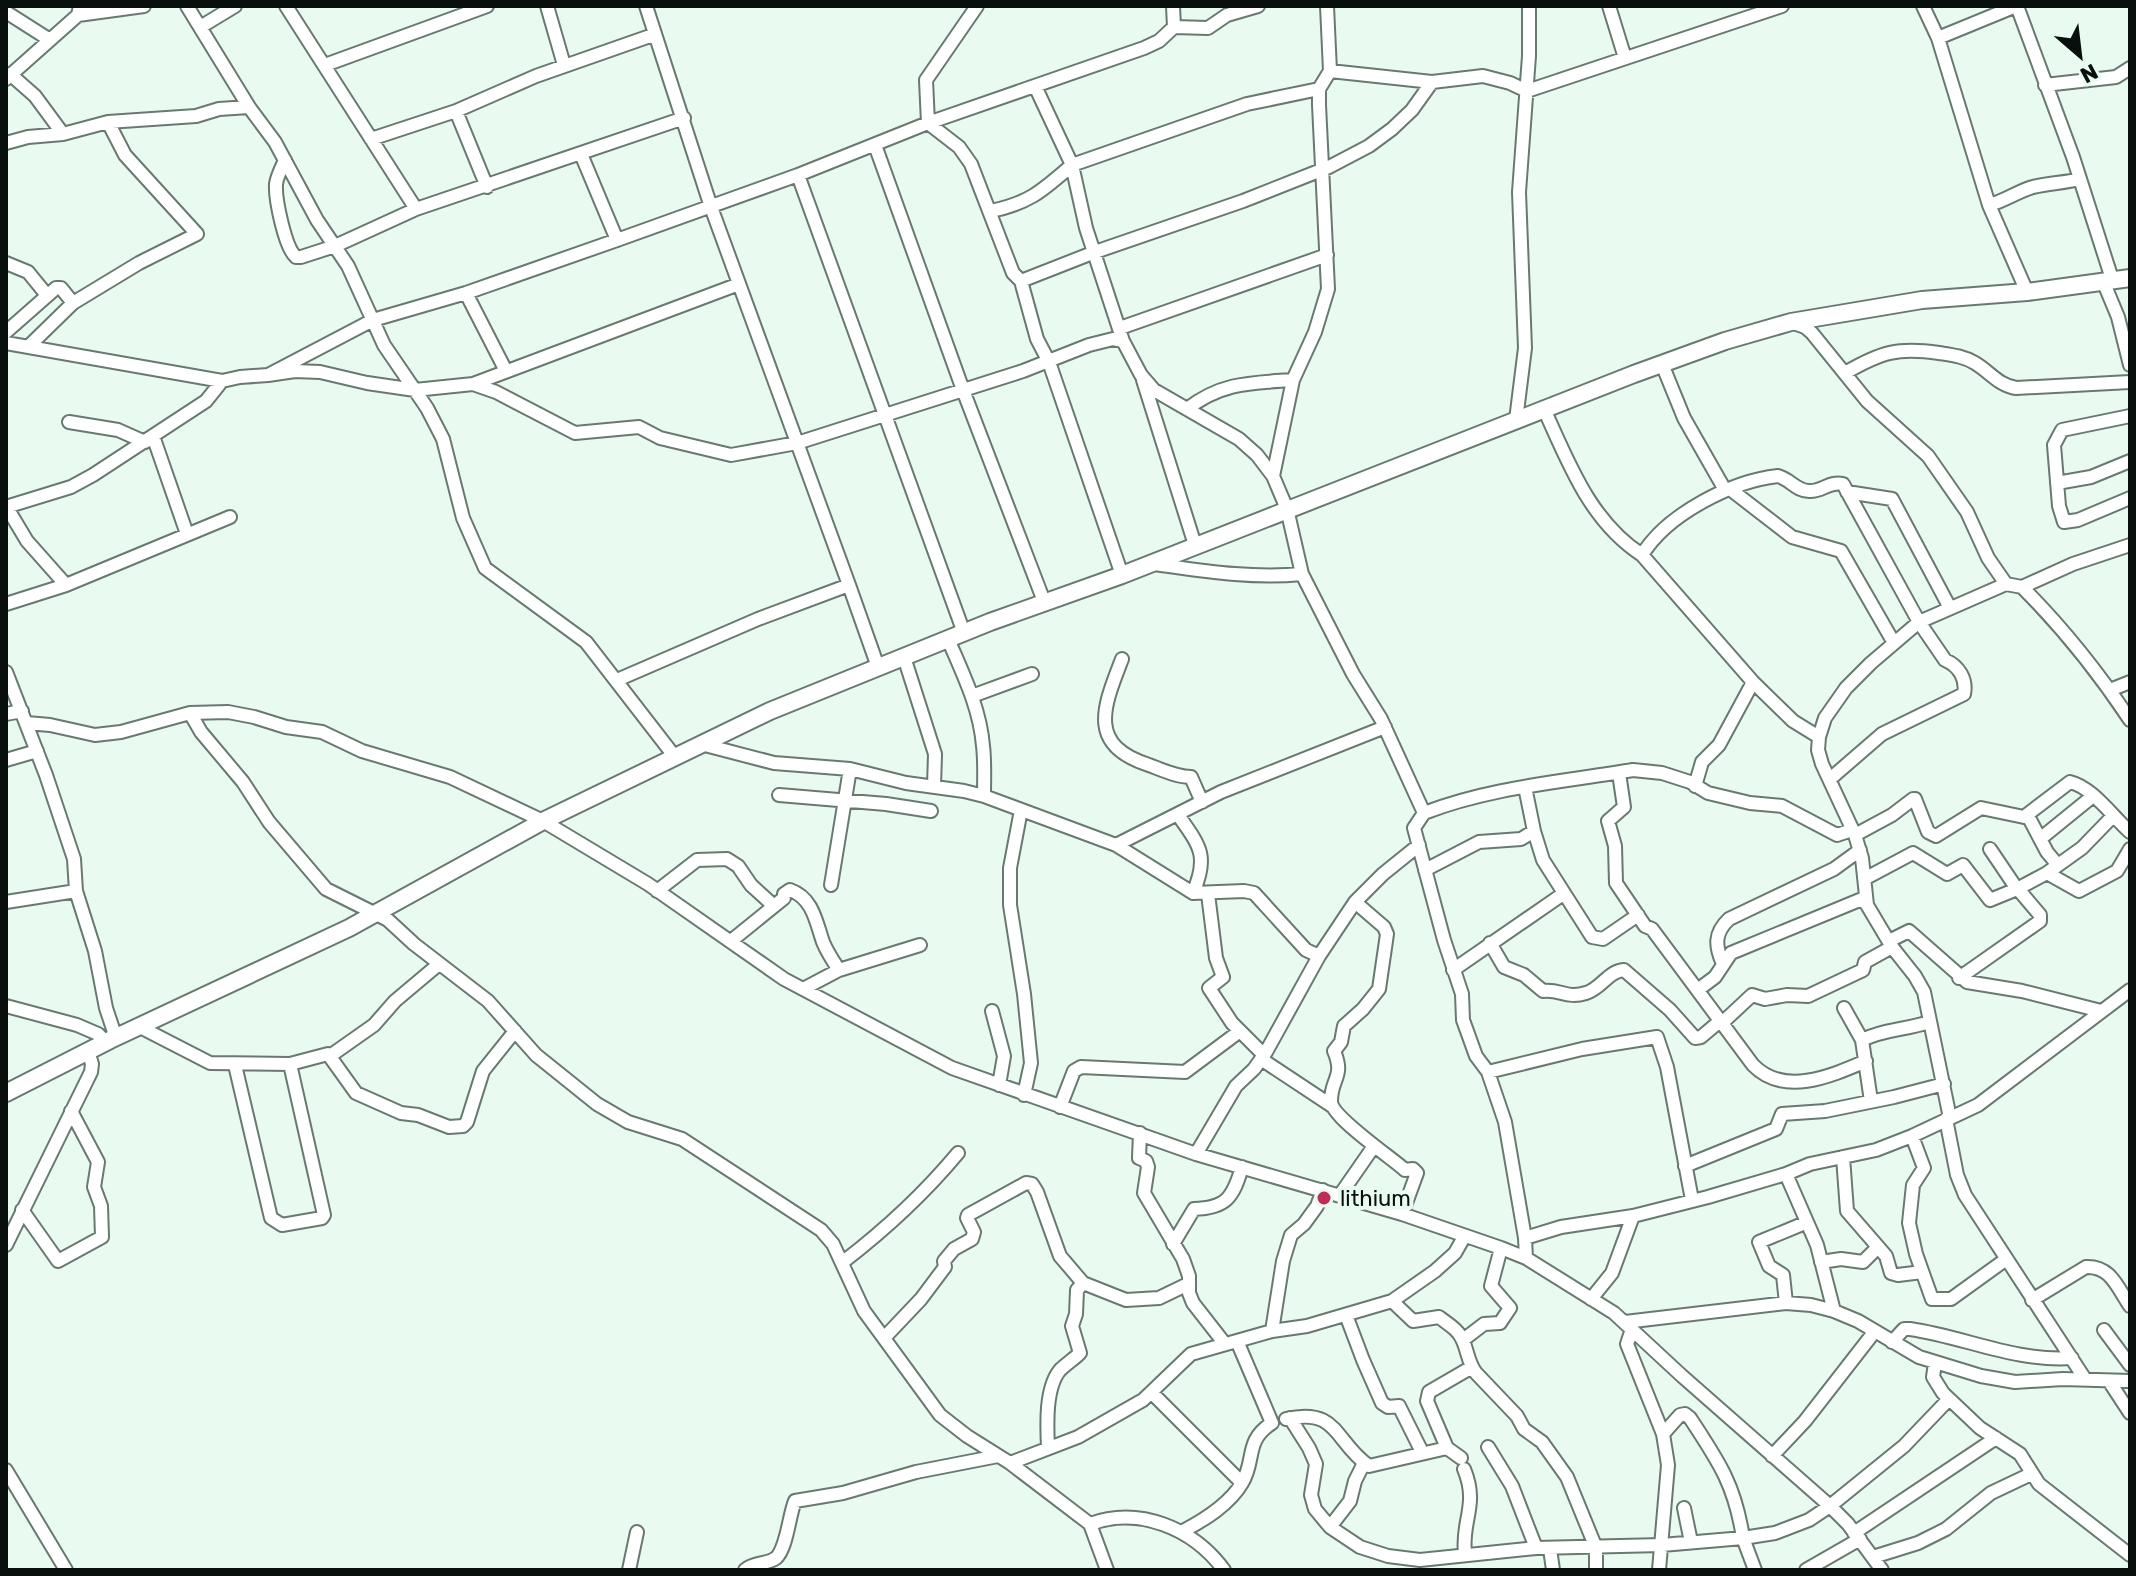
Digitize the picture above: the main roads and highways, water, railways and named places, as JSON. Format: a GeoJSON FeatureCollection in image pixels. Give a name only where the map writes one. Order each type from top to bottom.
{"type":"FeatureCollection","features":[{"type":"Feature","properties":{"kind":"place","name":"lithium"},"geometry":{"type":"Point","coordinates":[1324,1198]}}]}
